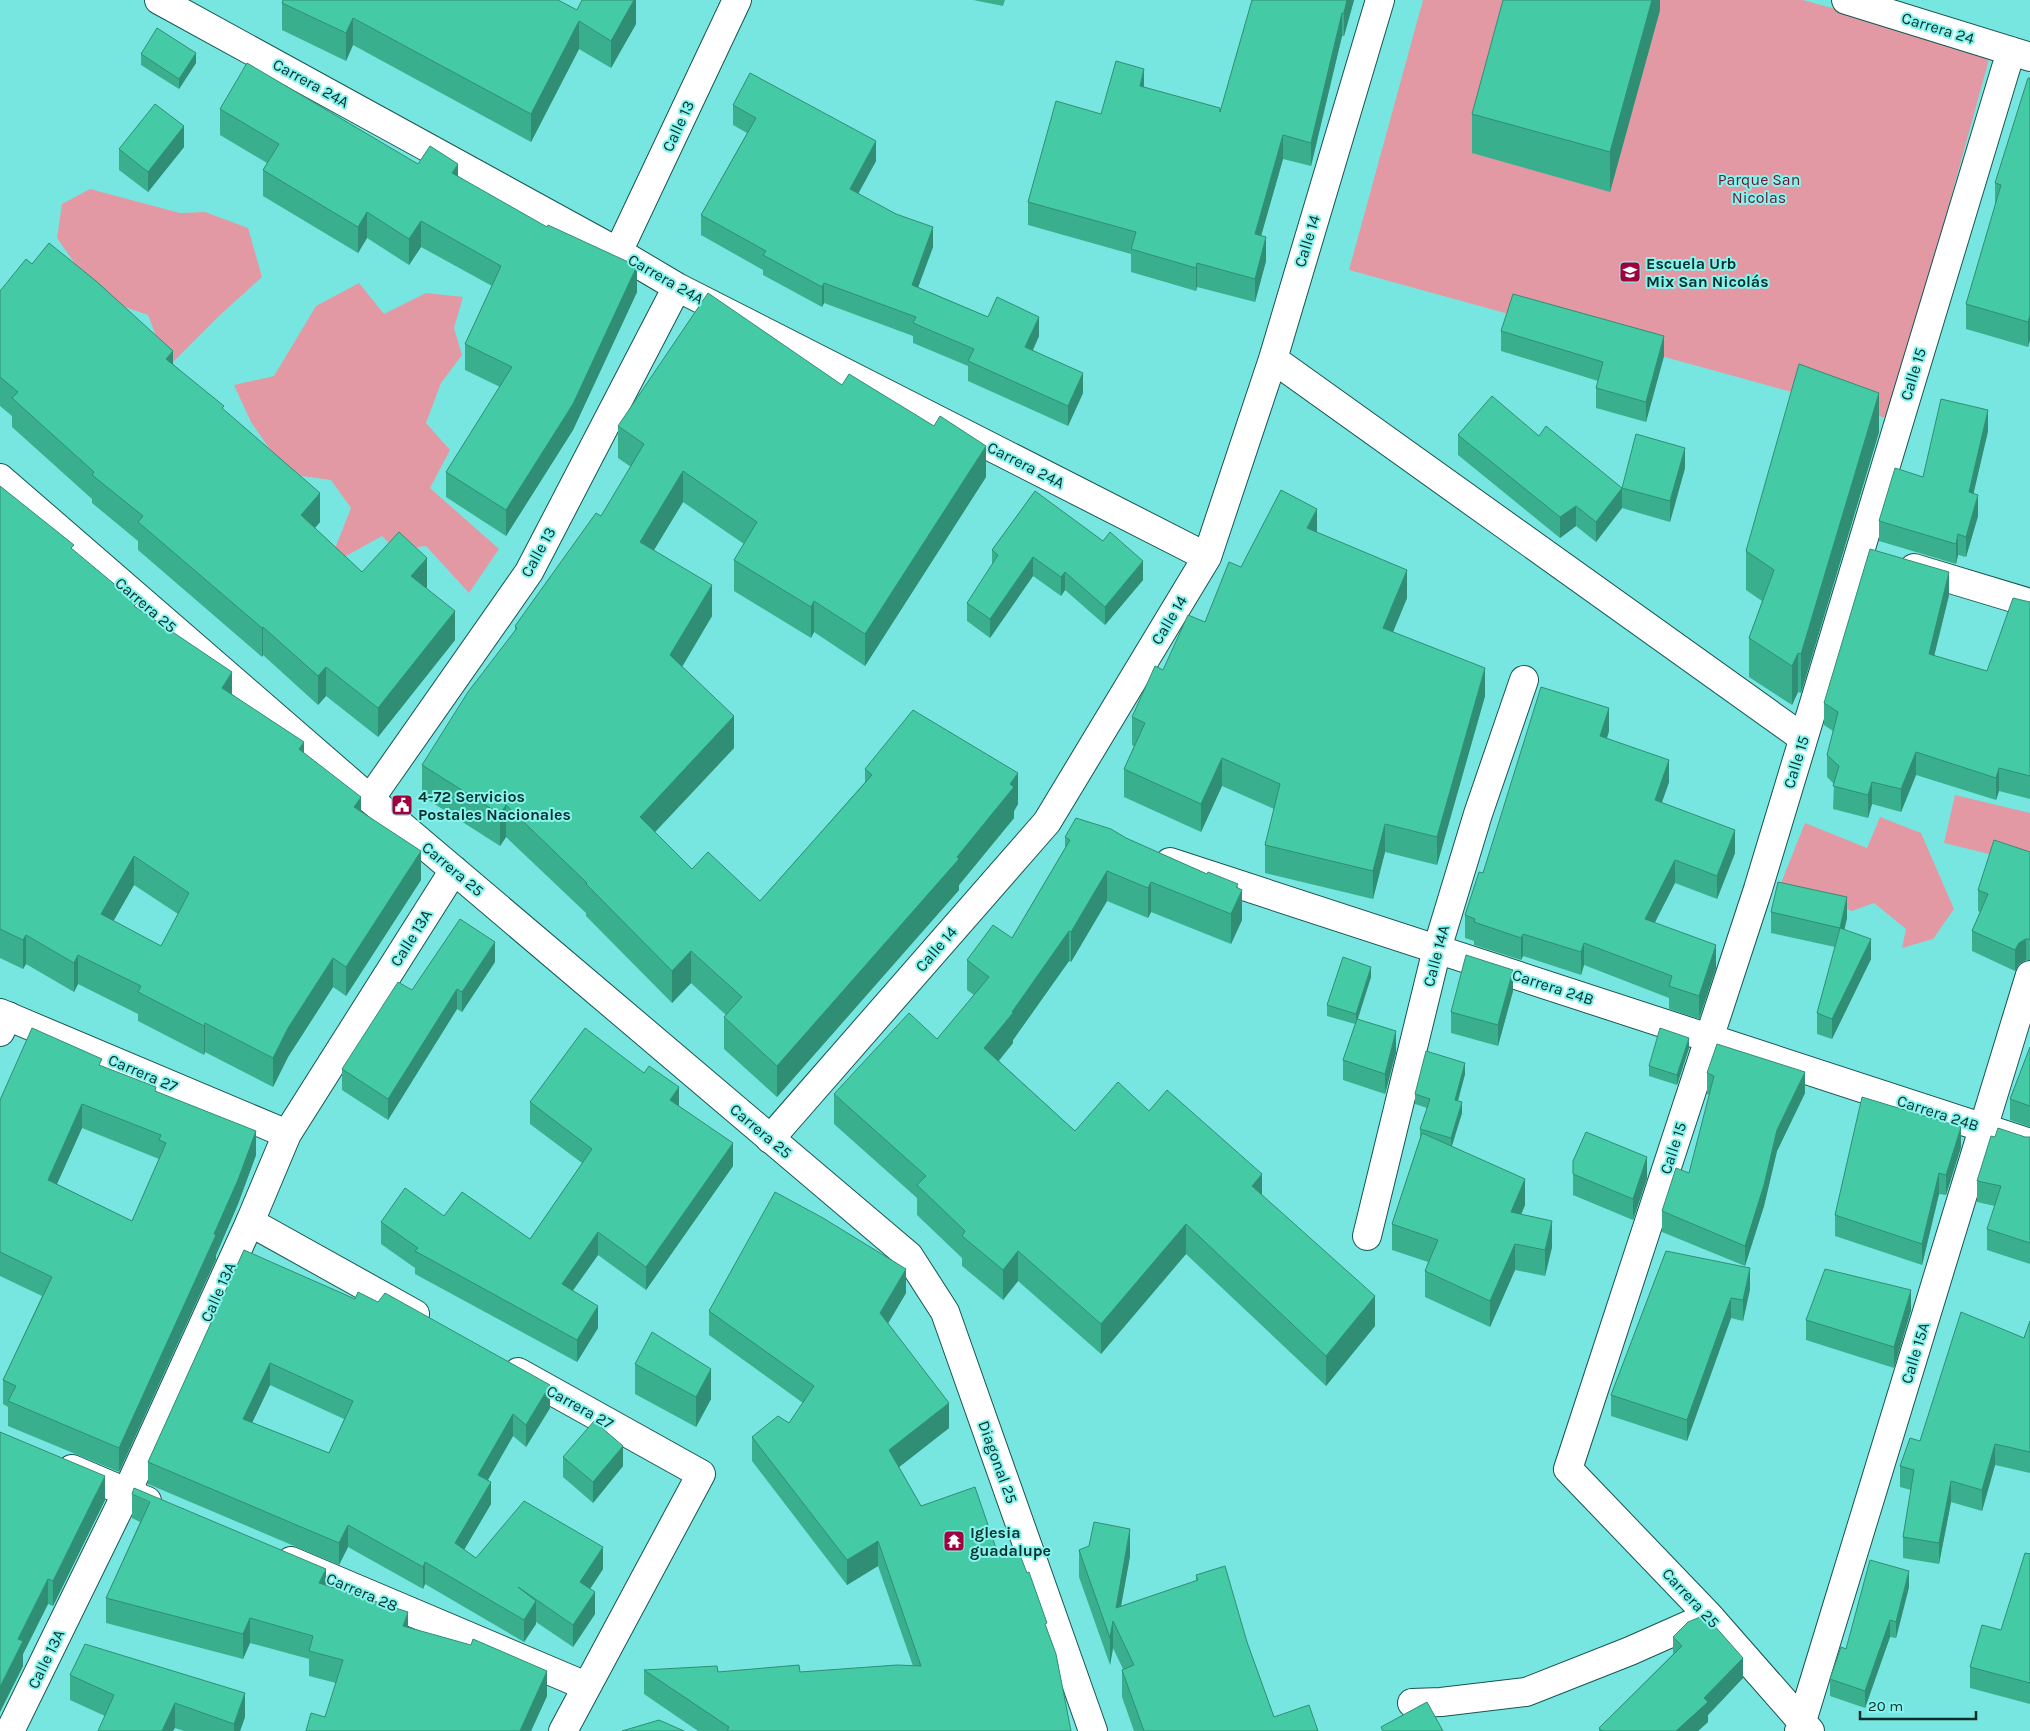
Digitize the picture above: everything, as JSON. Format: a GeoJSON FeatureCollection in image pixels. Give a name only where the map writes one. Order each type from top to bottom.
{"type":"FeatureCollection","features":[{"type":"Feature","properties":{"kind":"street","name":"Carrera 24A"},"geometry":{"type":"LineString","coordinates":[[159,0],[618,252],[677,287],[1207,557]]}},
{"type":"Feature","properties":{"kind":"street","name":"Calle 14"},"geometry":{"type":"LineString","coordinates":[[770,1139],[1047,822],[1207,557],[1273,359],[1380,0]]}},
{"type":"Feature","properties":{"kind":"street","name":"Carrera 24"},"geometry":{"type":"LineString","coordinates":[[1846,0],[2020,54]]}},
{"type":"Feature","properties":{"kind":"street","name":"Calle 13"},"geometry":{"type":"LineString","coordinates":[[618,252],[735,6]]}},
{"type":"Feature","properties":{"kind":"street","name":"Calle 15"},"geometry":{"type":"LineString","coordinates":[[1568,1469],[1758,889],[1860,552],[2020,54]]}},
{"type":"Feature","properties":{"kind":"street","name":"Calle 13"},"geometry":{"type":"LineString","coordinates":[[370,799],[529,572],[677,287]]}},
{"type":"Feature","properties":{"kind":"street"},"geometry":{"type":"LineString","coordinates":[[1273,359],[1803,738]]}},
{"type":"Feature","properties":{"kind":"street","name":"Carrera 25"},"geometry":{"type":"LineString","coordinates":[[0,478],[370,799],[909,1256]]}},
{"type":"Feature","properties":{"kind":"street"},"geometry":{"type":"LineString","coordinates":[[1860,552],[2030,603]]}},
{"type":"Feature","properties":{"kind":"street","name":"Calle 14A"},"geometry":{"type":"LineString","coordinates":[[1367,1236],[1437,949],[1478,814],[1524,680]]}},
{"type":"Feature","properties":{"kind":"street"},"geometry":{"type":"LineString","coordinates":[[1047,822],[1075,831]]}},
{"type":"Feature","properties":{"kind":"street","name":"Carrera 24B"},"geometry":{"type":"LineString","coordinates":[[1148,855],[2030,1142]]}},
{"type":"Feature","properties":{"kind":"street","name":"Calle 13A"},"geometry":{"type":"LineString","coordinates":[[10,1731],[127,1492],[250,1222],[287,1134],[454,870]]}},
{"type":"Feature","properties":{"kind":"street","name":"Calle 15A"},"geometry":{"type":"LineString","coordinates":[[1804,1728],[2030,975]]}},
{"type":"Feature","properties":{"kind":"street","name":"Carrera 27"},"geometry":{"type":"LineString","coordinates":[[3,1021],[287,1134]]}},
{"type":"Feature","properties":{"kind":"street"},"geometry":{"type":"LineString","coordinates":[[250,1222],[441,1328]]}},
{"type":"Feature","properties":{"kind":"street","name":"Diagonal 25"},"geometry":{"type":"LineString","coordinates":[[909,1256],[945,1312],[1094,1731]]}},
{"type":"Feature","properties":{"kind":"street","name":"Carrera 27"},"geometry":{"type":"LineString","coordinates":[[493,1358],[701,1474],[586,1686]]}},
{"type":"Feature","properties":{"kind":"street"},"geometry":{"type":"LineString","coordinates":[[46,1458],[173,1512]]}},
{"type":"Feature","properties":{"kind":"street","name":"Carrera 25"},"geometry":{"type":"LineString","coordinates":[[1568,1469],[1709,1616],[1804,1728]]}},
{"type":"Feature","properties":{"kind":"street","name":"Carrera 28"},"geometry":{"type":"LineString","coordinates":[[265,1551],[586,1686]]}},
{"type":"Feature","properties":{"kind":"street"},"geometry":{"type":"LineString","coordinates":[[1412,1703],[1441,1702],[1526,1692],[1630,1651],[1709,1616]]}},
{"type":"Feature","properties":{"kind":"street"},"geometry":{"type":"LineString","coordinates":[[563,1731],[586,1686]]}},
{"type":"Feature","properties":{"kind":"green space","name":"Parque San Nicolas"},"geometry":{"type":"Polygon","coordinates":[[[1423,0],[1803,0],[1991,52],[1890,419],[1349,270],[1423,0]]]}},
{"type":"Feature","properties":{"kind":"green space"},"geometry":{"type":"Polygon","coordinates":[[[90,189],[180,213],[205,212],[248,228],[262,277],[220,315],[168,367],[148,315],[99,298],[57,238],[62,204],[90,189]]]}},
{"type":"Feature","properties":{"kind":"green space"},"geometry":{"type":"Polygon","coordinates":[[[359,283],[384,314],[426,293],[463,297],[454,328],[462,355],[441,383],[426,423],[450,450],[430,488],[499,549],[469,593],[426,546],[396,550],[382,536],[328,566],[351,508],[331,480],[287,474],[251,422],[234,385],[274,376],[316,306],[359,283]]]}},
{"type":"Feature","properties":{"kind":"green space"},"geometry":{"type":"Polygon","coordinates":[[[1955,795],[2030,813],[2030,864],[1944,843],[1955,795]]]}},
{"type":"Feature","properties":{"kind":"green space"},"geometry":{"type":"Polygon","coordinates":[[[1880,817],[1921,833],[1954,909],[1933,939],[1902,948],[1906,929],[1874,903],[1852,911],[1781,883],[1805,823],[1867,848],[1880,817]]]}},
{"type":"Feature","properties":{"kind":"building"},"geometry":{"type":"Polygon","coordinates":[[[283,0],[558,0],[577,10],[582,0],[634,0],[611,41],[579,21],[531,114],[353,18],[346,33],[282,3],[283,0]]]}},
{"type":"Feature","properties":{"kind":"building"},"geometry":{"type":"Polygon","coordinates":[[[1252,0],[1347,0],[1344,13],[1342,13],[1311,143],[1283,135],[1255,234],[1266,237],[1255,279],[1197,263],[1196,268],[1131,249],[1136,232],[1028,202],[1056,101],[1101,114],[1116,61],[1144,69],[1140,86],[1220,108],[1220,112],[1252,0]]]}},
{"type":"Feature","properties":{"kind":"building"},"geometry":{"type":"Polygon","coordinates":[[[1503,0],[1652,0],[1610,152],[1472,114],[1503,0]]]}},
{"type":"Feature","properties":{"kind":"building"},"geometry":{"type":"Polygon","coordinates":[[[157,28],[196,53],[179,79],[141,54],[157,28]]]}},
{"type":"Feature","properties":{"kind":"building"},"geometry":{"type":"Polygon","coordinates":[[[247,63],[418,164],[430,146],[458,164],[452,173],[547,227],[548,225],[637,266],[573,404],[506,510],[446,472],[512,367],[465,344],[501,266],[421,221],[409,239],[367,212],[358,227],[263,170],[279,144],[220,109],[247,63]]]}},
{"type":"Feature","properties":{"kind":"building"},"geometry":{"type":"Polygon","coordinates":[[[750,73],[876,141],[850,189],[896,214],[933,227],[912,285],[988,317],[997,297],[1039,317],[1025,347],[1083,373],[1068,406],[968,361],[974,349],[913,323],[916,317],[824,283],[822,287],[763,255],[766,251],[701,215],[756,118],[733,105],[750,73]]]}},
{"type":"Feature","properties":{"kind":"building"},"geometry":{"type":"Polygon","coordinates":[[[2028,78],[2030,78],[2030,315],[2028,322],[1966,304],[2001,185],[1995,183],[2028,78]]]}},
{"type":"Feature","properties":{"kind":"building"},"geometry":{"type":"Polygon","coordinates":[[[155,104],[184,126],[148,172],[119,149],[155,104]]]}},
{"type":"Feature","properties":{"kind":"building"},"geometry":{"type":"Polygon","coordinates":[[[49,243],[96,281],[173,351],[166,359],[224,406],[222,408],[320,493],[301,515],[362,572],[399,532],[427,558],[411,576],[455,611],[378,708],[326,667],[318,676],[138,522],[143,516],[92,475],[94,472],[12,398],[18,392],[0,377],[0,291],[26,259],[32,264],[49,243]]]}},
{"type":"Feature","properties":{"kind":"building"},"geometry":{"type":"Polygon","coordinates":[[[708,293],[842,385],[849,374],[934,426],[940,416],[986,446],[865,634],[814,601],[811,607],[734,560],[757,522],[683,471],[640,542],[712,585],[670,655],[734,716],[640,817],[692,869],[708,852],[760,901],[872,775],[865,769],[913,710],[1018,773],[1010,784],[1014,787],[957,857],[959,859],[777,1066],[724,1017],[742,997],[691,951],[672,971],[587,883],[506,805],[500,814],[422,765],[468,692],[517,628],[515,626],[596,513],[601,516],[644,444],[618,426],[708,293]]]}},
{"type":"Feature","properties":{"kind":"building"},"geometry":{"type":"Polygon","coordinates":[[[1513,294],[1664,336],[1646,402],[1596,388],[1603,362],[1501,331],[1513,294]]]}},
{"type":"Feature","properties":{"kind":"building"},"geometry":{"type":"Polygon","coordinates":[[[1799,364],[1879,393],[1801,654],[1798,653],[1792,666],[1749,638],[1774,570],[1746,551],[1799,364]]]}},
{"type":"Feature","properties":{"kind":"building"},"geometry":{"type":"Polygon","coordinates":[[[1492,396],[1539,436],[1546,426],[1622,488],[1596,522],[1576,506],[1560,517],[1458,435],[1492,396]]]}},
{"type":"Feature","properties":{"kind":"building"},"geometry":{"type":"Polygon","coordinates":[[[1941,399],[1988,410],[1969,492],[1978,495],[1966,537],[1958,534],[1956,544],[1879,521],[1895,468],[1923,477],[1941,399]]]}},
{"type":"Feature","properties":{"kind":"building"},"geometry":{"type":"Polygon","coordinates":[[[1636,434],[1685,448],[1670,501],[1622,488],[1636,434]]]}},
{"type":"Feature","properties":{"kind":"building"},"geometry":{"type":"Polygon","coordinates":[[[0,486],[74,545],[71,548],[137,603],[134,606],[232,672],[222,688],[304,742],[299,749],[361,797],[354,807],[421,851],[346,967],[333,958],[288,1028],[273,1058],[205,1023],[204,1026],[138,992],[141,986],[78,955],[74,963],[26,935],[23,940],[0,929],[0,486]],[[134,856],[101,914],[161,946],[189,893],[134,856]]]}},
{"type":"Feature","properties":{"kind":"building"},"geometry":{"type":"Polygon","coordinates":[[[1281,490],[1317,509],[1307,528],[1407,570],[1383,628],[1485,668],[1437,837],[1385,824],[1373,871],[1265,845],[1280,784],[1222,758],[1201,804],[1124,769],[1145,723],[1132,717],[1155,666],[1163,670],[1188,615],[1205,622],[1229,562],[1241,567],[1281,490]]]}},
{"type":"Feature","properties":{"kind":"building"},"geometry":{"type":"Polygon","coordinates":[[[1035,491],[1103,541],[1110,532],[1143,561],[1105,607],[1065,572],[1061,577],[1033,557],[990,619],[967,603],[998,555],[992,550],[1035,491]]]}},
{"type":"Feature","properties":{"kind":"building"},"geometry":{"type":"Polygon","coordinates":[[[1870,549],[1949,572],[1929,654],[1987,671],[2013,598],[2030,602],[2030,776],[1999,768],[1996,778],[1916,752],[1901,789],[1872,782],[1868,795],[1833,786],[1839,766],[1827,755],[1838,712],[1824,703],[1870,549]]]}},
{"type":"Feature","properties":{"kind":"building"},"geometry":{"type":"Polygon","coordinates":[[[1541,687],[1609,708],[1600,736],[1669,760],[1655,800],[1735,830],[1717,876],[1675,860],[1645,919],[1716,945],[1699,996],[1669,986],[1672,976],[1584,943],[1581,952],[1523,934],[1521,938],[1474,922],[1475,919],[1465,915],[1479,872],[1483,873],[1541,687]]]}},
{"type":"Feature","properties":{"kind":"building"},"geometry":{"type":"Polygon","coordinates":[[[1076,818],[1111,829],[1126,838],[1207,874],[1208,872],[1238,884],[1236,887],[1242,890],[1231,914],[1151,882],[1148,888],[1107,871],[1071,932],[1069,931],[1013,1013],[984,1048],[1075,1131],[1118,1082],[1149,1111],[1167,1090],[1262,1174],[1252,1186],[1375,1296],[1326,1356],[1186,1224],[1101,1324],[1018,1251],[1003,1270],[962,1236],[965,1231],[917,1185],[926,1176],[834,1094],[909,1013],[937,1039],[989,977],[967,960],[993,925],[1012,938],[1070,840],[1065,837],[1076,818]]]}},
{"type":"Feature","properties":{"kind":"building"},"geometry":{"type":"Polygon","coordinates":[[[1994,840],[2030,852],[2030,939],[2019,943],[2015,950],[1972,931],[1988,894],[1978,890],[1994,840]]]}},
{"type":"Feature","properties":{"kind":"building"},"geometry":{"type":"Polygon","coordinates":[[[1778,882],[1847,897],[1840,928],[1771,912],[1778,882]]]}},
{"type":"Feature","properties":{"kind":"building"},"geometry":{"type":"Polygon","coordinates":[[[460,919],[495,942],[462,992],[457,989],[388,1099],[342,1069],[398,982],[412,990],[460,919]]]}},
{"type":"Feature","properties":{"kind":"building"},"geometry":{"type":"Polygon","coordinates":[[[1840,928],[1871,939],[1832,1019],[1817,1013],[1840,928]]]}},
{"type":"Feature","properties":{"kind":"building"},"geometry":{"type":"Polygon","coordinates":[[[1466,955],[1513,970],[1498,1025],[1451,1012],[1466,955]]]}},
{"type":"Feature","properties":{"kind":"building"},"geometry":{"type":"Polygon","coordinates":[[[1343,957],[1371,967],[1356,1014],[1327,1005],[1343,957]]]}},
{"type":"Feature","properties":{"kind":"building"},"geometry":{"type":"Polygon","coordinates":[[[1357,1019],[1396,1031],[1385,1074],[1343,1060],[1357,1019]]]}},
{"type":"Feature","properties":{"kind":"building"},"geometry":{"type":"Polygon","coordinates":[[[32,1028],[102,1059],[99,1065],[156,1087],[155,1091],[256,1131],[238,1180],[214,1234],[216,1235],[119,1448],[8,1401],[16,1386],[3,1380],[52,1277],[0,1252],[0,1100],[32,1028]],[[82,1104],[48,1180],[132,1221],[166,1143],[159,1140],[161,1135],[82,1104]]]}},
{"type":"Feature","properties":{"kind":"building"},"geometry":{"type":"Polygon","coordinates":[[[585,1028],[644,1073],[649,1066],[679,1087],[670,1100],[733,1143],[646,1267],[598,1232],[562,1284],[598,1306],[577,1340],[415,1251],[418,1248],[381,1222],[405,1188],[444,1216],[462,1192],[530,1239],[592,1149],[530,1102],[585,1028]]]}},
{"type":"Feature","properties":{"kind":"building"},"geometry":{"type":"Polygon","coordinates":[[[1660,1028],[1689,1038],[1677,1075],[1649,1066],[1660,1028]]]}},
{"type":"Feature","properties":{"kind":"building"},"geometry":{"type":"Polygon","coordinates":[[[1717,1044],[1805,1072],[1777,1130],[1764,1185],[1745,1246],[1662,1211],[1676,1168],[1689,1173],[1714,1076],[1707,1073],[1717,1044]]]}},
{"type":"Feature","properties":{"kind":"building"},"geometry":{"type":"Polygon","coordinates":[[[2030,1047],[2030,1106],[2010,1099],[2030,1047]]]}},
{"type":"Feature","properties":{"kind":"building"},"geometry":{"type":"Polygon","coordinates":[[[1426,1051],[1465,1063],[1455,1100],[1462,1102],[1451,1138],[1420,1129],[1430,1099],[1415,1094],[1426,1051]]]}},
{"type":"Feature","properties":{"kind":"building"},"geometry":{"type":"Polygon","coordinates":[[[1862,1097],[1961,1127],[1946,1175],[1939,1173],[1922,1244],[1835,1215],[1862,1097]]]}},
{"type":"Feature","properties":{"kind":"building"},"geometry":{"type":"Polygon","coordinates":[[[1998,1128],[2030,1137],[2030,1243],[1987,1229],[2001,1186],[1977,1181],[1991,1136],[1995,1137],[1998,1128]]]}},
{"type":"Feature","properties":{"kind":"building"},"geometry":{"type":"Polygon","coordinates":[[[1586,1132],[1647,1157],[1633,1199],[1573,1174],[1573,1161],[1586,1132]]]}},
{"type":"Feature","properties":{"kind":"building"},"geometry":{"type":"Polygon","coordinates":[[[1422,1133],[1525,1179],[1511,1212],[1552,1221],[1545,1250],[1515,1244],[1490,1301],[1425,1271],[1438,1240],[1392,1224],[1422,1133]]]}},
{"type":"Feature","properties":{"kind":"building"},"geometry":{"type":"Polygon","coordinates":[[[775,1192],[823,1218],[906,1269],[880,1313],[949,1403],[889,1450],[921,1506],[975,1487],[999,1557],[1018,1550],[1027,1573],[1029,1572],[1047,1623],[1045,1624],[1056,1654],[1071,1731],[727,1731],[729,1727],[644,1670],[717,1666],[718,1672],[799,1665],[800,1672],[897,1665],[921,1666],[878,1541],[847,1560],[752,1437],[778,1416],[789,1423],[814,1386],[709,1311],[775,1192]]]}},
{"type":"Feature","properties":{"kind":"building"},"geometry":{"type":"Polygon","coordinates":[[[244,1250],[355,1299],[358,1292],[378,1302],[385,1293],[550,1385],[526,1425],[513,1414],[478,1475],[491,1482],[455,1543],[476,1558],[524,1501],[603,1547],[580,1582],[595,1592],[573,1625],[518,1587],[536,1601],[524,1620],[425,1562],[423,1567],[348,1525],[339,1543],[148,1462],[244,1250]],[[270,1363],[243,1419],[329,1453],[353,1401],[270,1363]]]}},
{"type":"Feature","properties":{"kind":"building"},"geometry":{"type":"Polygon","coordinates":[[[1666,1251],[1750,1268],[1743,1300],[1731,1298],[1687,1420],[1611,1395],[1666,1251]]]}},
{"type":"Feature","properties":{"kind":"building"},"geometry":{"type":"Polygon","coordinates":[[[1825,1269],[1911,1290],[1894,1347],[1806,1320],[1825,1269]]]}},
{"type":"Feature","properties":{"kind":"building"},"geometry":{"type":"Polygon","coordinates":[[[1961,1312],[2024,1338],[2030,1321],[2030,1452],[1995,1444],[1982,1490],[1951,1481],[1939,1543],[1903,1537],[1914,1470],[1900,1466],[1910,1438],[1920,1441],[1961,1312]]]}},
{"type":"Feature","properties":{"kind":"building"},"geometry":{"type":"Polygon","coordinates":[[[652,1332],[711,1369],[696,1397],[635,1364],[652,1332]]]}},
{"type":"Feature","properties":{"kind":"building"},"geometry":{"type":"Polygon","coordinates":[[[594,1421],[623,1446],[593,1482],[563,1457],[594,1421]]]}},
{"type":"Feature","properties":{"kind":"building"},"geometry":{"type":"Polygon","coordinates":[[[0,1432],[105,1476],[53,1581],[48,1579],[18,1639],[23,1641],[0,1687],[0,1432]]]}},
{"type":"Feature","properties":{"kind":"building"},"geometry":{"type":"Polygon","coordinates":[[[134,1488],[326,1569],[319,1583],[408,1612],[403,1626],[471,1645],[473,1639],[547,1671],[520,1731],[306,1731],[311,1713],[325,1717],[343,1660],[309,1651],[313,1636],[250,1618],[243,1634],[106,1598],[150,1502],[132,1494],[134,1488]]]}},
{"type":"Feature","properties":{"kind":"building"},"geometry":{"type":"Polygon","coordinates":[[[1094,1522],[1130,1529],[1116,1608],[1198,1580],[1196,1575],[1225,1566],[1247,1642],[1274,1717],[1309,1705],[1318,1731],[1144,1731],[1122,1670],[1134,1665],[1113,1621],[1110,1638],[1079,1550],[1089,1546],[1094,1522]]]}},
{"type":"Feature","properties":{"kind":"building"},"geometry":{"type":"Polygon","coordinates":[[[2025,1553],[2030,1554],[2030,1683],[1970,1667],[1982,1625],[2001,1630],[2025,1553]]]}},
{"type":"Feature","properties":{"kind":"building"},"geometry":{"type":"Polygon","coordinates":[[[1870,1560],[1909,1571],[1896,1622],[1890,1620],[1865,1691],[1830,1679],[1841,1647],[1846,1649],[1870,1560]]]}},
{"type":"Feature","properties":{"kind":"building"},"geometry":{"type":"Polygon","coordinates":[[[1705,1615],[1743,1658],[1704,1698],[1708,1702],[1676,1731],[1602,1731],[1599,1728],[1682,1646],[1673,1637],[1688,1622],[1705,1615]]]}},
{"type":"Feature","properties":{"kind":"building"},"geometry":{"type":"Polygon","coordinates":[[[85,1644],[245,1693],[234,1724],[175,1703],[162,1731],[98,1731],[114,1695],[70,1675],[85,1644]]]}},
{"type":"Feature","properties":{"kind":"building"},"geometry":{"type":"Polygon","coordinates":[[[1427,1702],[1443,1731],[1383,1731],[1381,1727],[1427,1702]]]}},
{"type":"Feature","properties":{"kind":"building"},"geometry":{"type":"Polygon","coordinates":[[[659,1720],[684,1731],[622,1731],[659,1720]]]}},
{"type":"Feature","properties":{"kind":"place","name":"Escuela Urb Mix San Nicolás"},"geometry":{"type":"Point","coordinates":[1630,272]}},
{"type":"Feature","properties":{"kind":"place","name":"4-72 Servicios Postales Nacionales"},"geometry":{"type":"Point","coordinates":[402,805]}},
{"type":"Feature","properties":{"kind":"place","name":"Iglesia guadalupe"},"geometry":{"type":"Point","coordinates":[954,1541]}}]}
